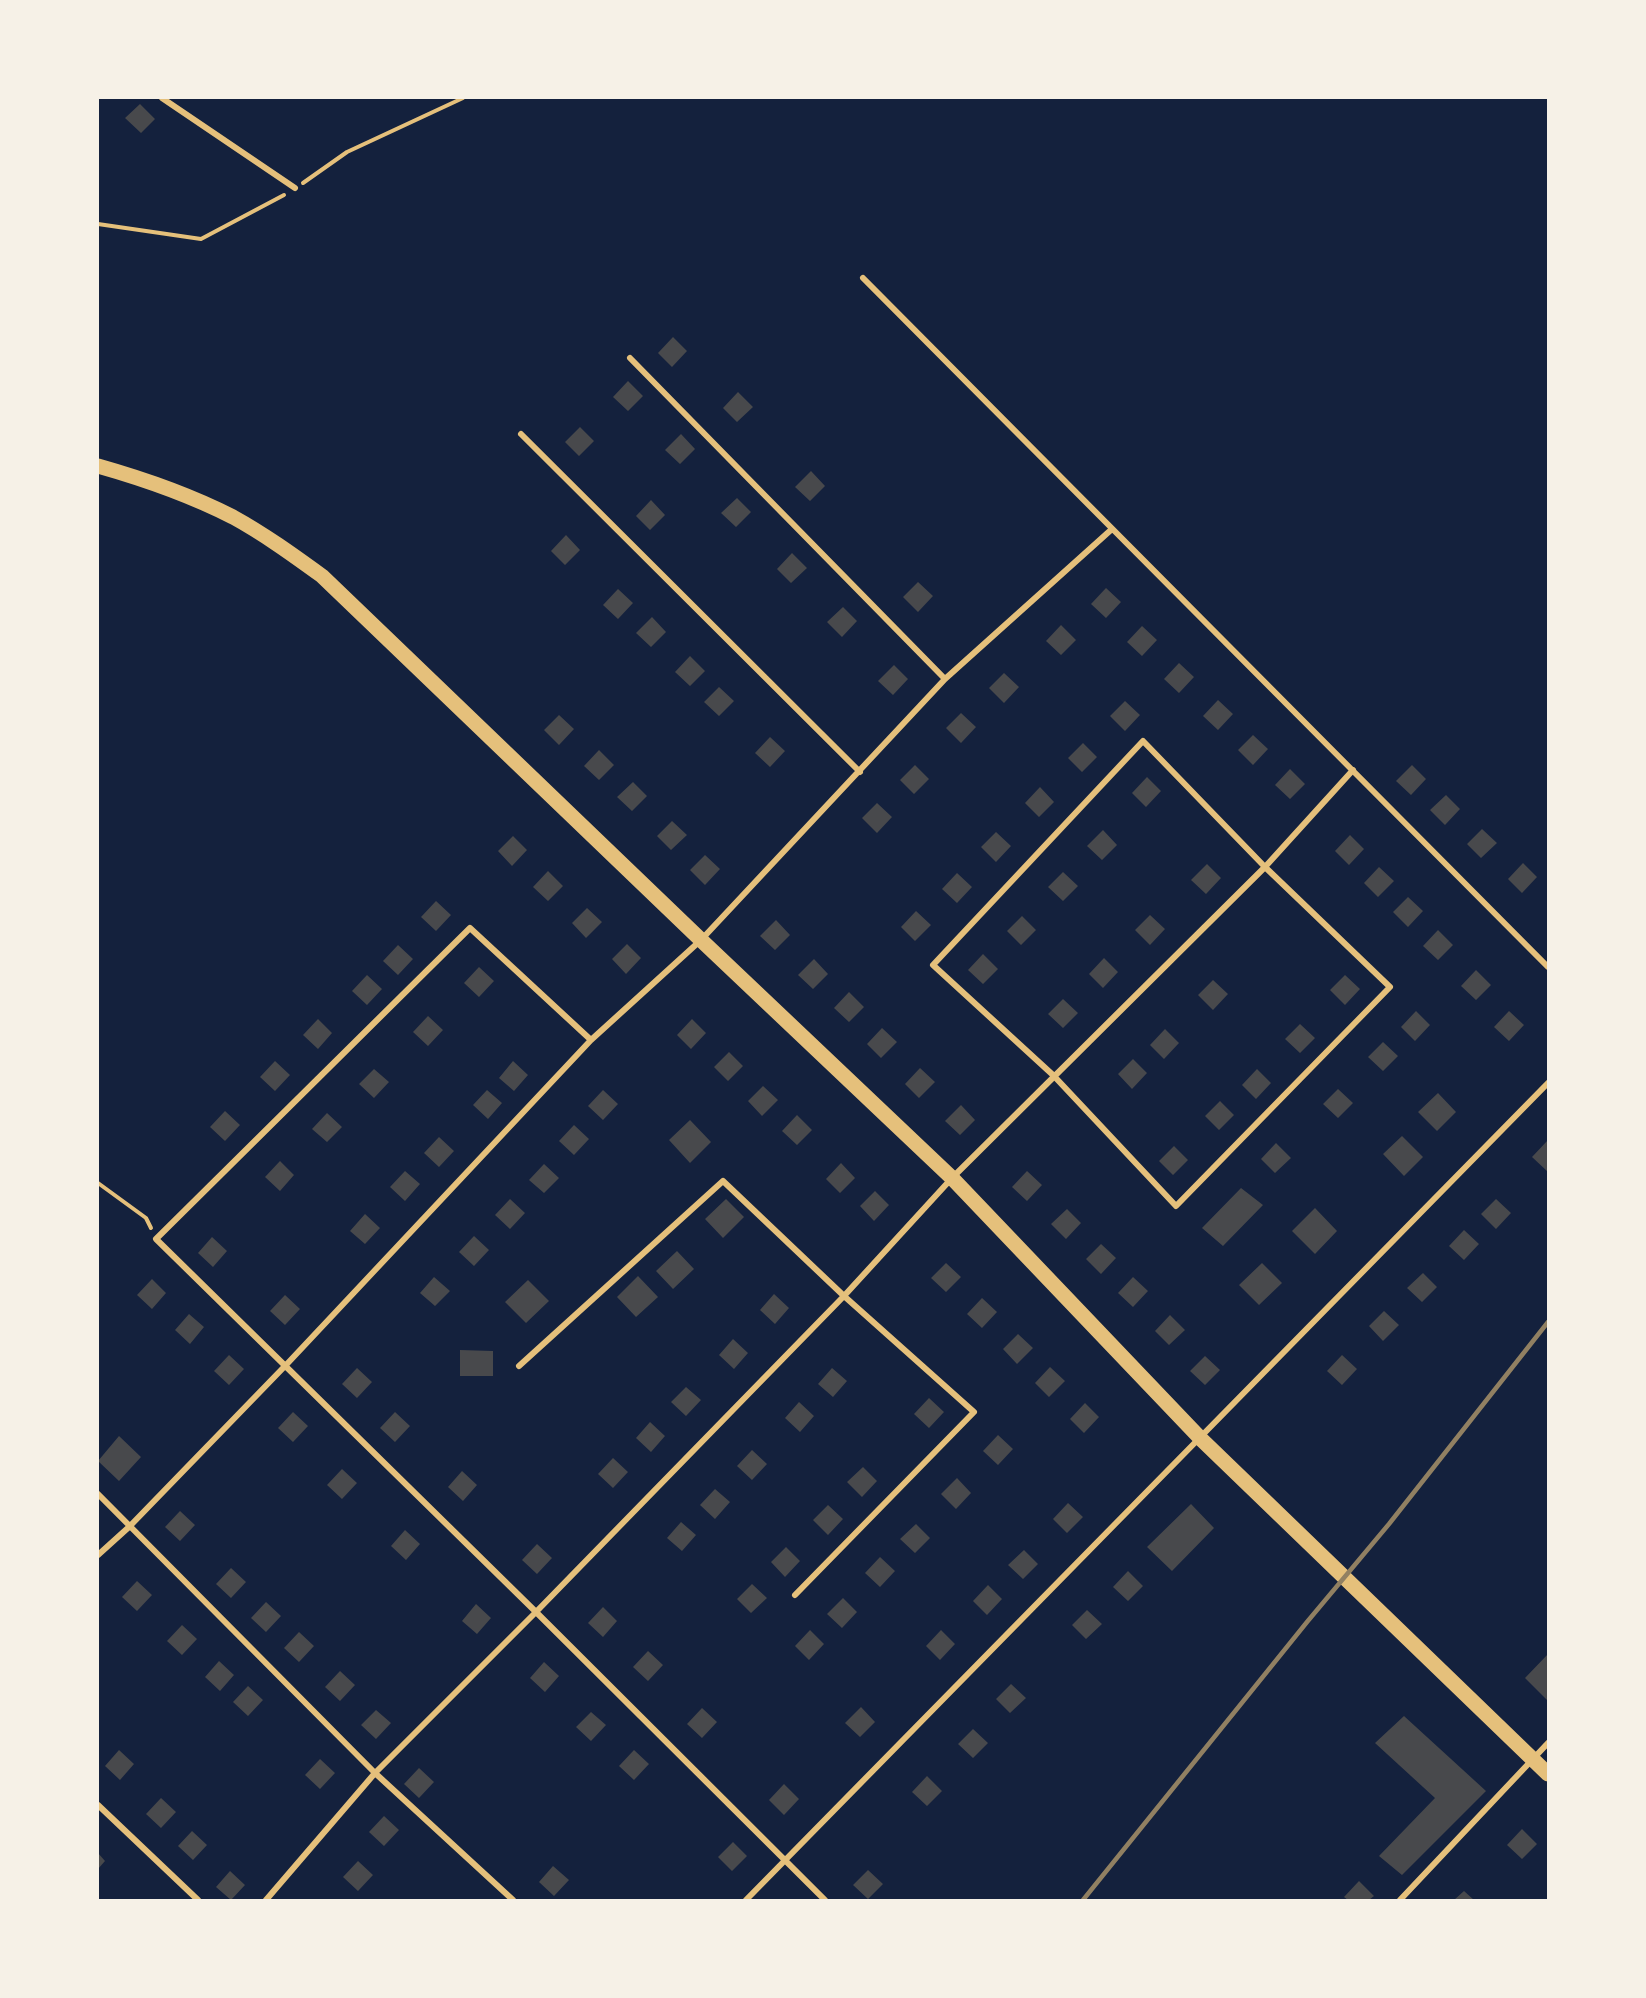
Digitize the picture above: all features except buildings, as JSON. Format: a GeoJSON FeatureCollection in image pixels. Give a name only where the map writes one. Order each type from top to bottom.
{"type":"FeatureCollection","features":[{"type":"Feature","properties":{"kind":"main road"},"geometry":{"type":"LineString","coordinates":[[98,466],[182,494],[232,517],[274,542],[322,576],[952,1178],[1201,1439],[1548,1774]]}},
{"type":"Feature","properties":{"kind":"street"},"geometry":{"type":"LineString","coordinates":[[162,98],[295,188]]}},
{"type":"Feature","properties":{"kind":"street"},"geometry":{"type":"LineString","coordinates":[[863,278],[1548,967]]}},
{"type":"Feature","properties":{"kind":"street"},"geometry":{"type":"LineString","coordinates":[[630,358],[945,679]]}},
{"type":"Feature","properties":{"kind":"street"},"geometry":{"type":"LineString","coordinates":[[521,434],[860,772]]}},
{"type":"Feature","properties":{"kind":"street"},"geometry":{"type":"LineString","coordinates":[[98,1555],[129,1527],[286,1365],[591,1040],[701,940],[945,679],[1112,529]]}},
{"type":"Feature","properties":{"kind":"street"},"geometry":{"type":"LineString","coordinates":[[1143,741],[1265,867],[1390,987],[1176,1206],[1053,1075],[933,965],[1143,741]]}},
{"type":"Feature","properties":{"kind":"street"},"geometry":{"type":"LineString","coordinates":[[266,1900],[375,1773],[536,1612],[844,1296],[952,1178],[1053,1075],[1265,867],[1353,770]]}},
{"type":"Feature","properties":{"kind":"street"},"geometry":{"type":"LineString","coordinates":[[591,1040],[470,928],[156,1239],[825,1900]]}},
{"type":"Feature","properties":{"kind":"street"},"geometry":{"type":"LineString","coordinates":[[746,1900],[1548,1083]]}},
{"type":"Feature","properties":{"kind":"street"},"geometry":{"type":"LineString","coordinates":[[519,1366],[723,1181],[844,1296],[974,1412],[795,1595]]}},
{"type":"Feature","properties":{"kind":"street"},"geometry":{"type":"LineString","coordinates":[[98,1494],[375,1773],[513,1900]]}},
{"type":"Feature","properties":{"kind":"street"},"geometry":{"type":"LineString","coordinates":[[1400,1900],[1548,1743]]}},
{"type":"Feature","properties":{"kind":"street"},"geometry":{"type":"LineString","coordinates":[[98,1805],[198,1900]]}},
{"type":"Feature","properties":{"kind":"path"},"geometry":{"type":"LineString","coordinates":[[98,1183],[146,1218],[156,1239]]}},
{"type":"Feature","properties":{"kind":"railway"},"geometry":{"type":"LineString","coordinates":[[1083,1900],[1389,1524],[1548,1322]]}}]}
